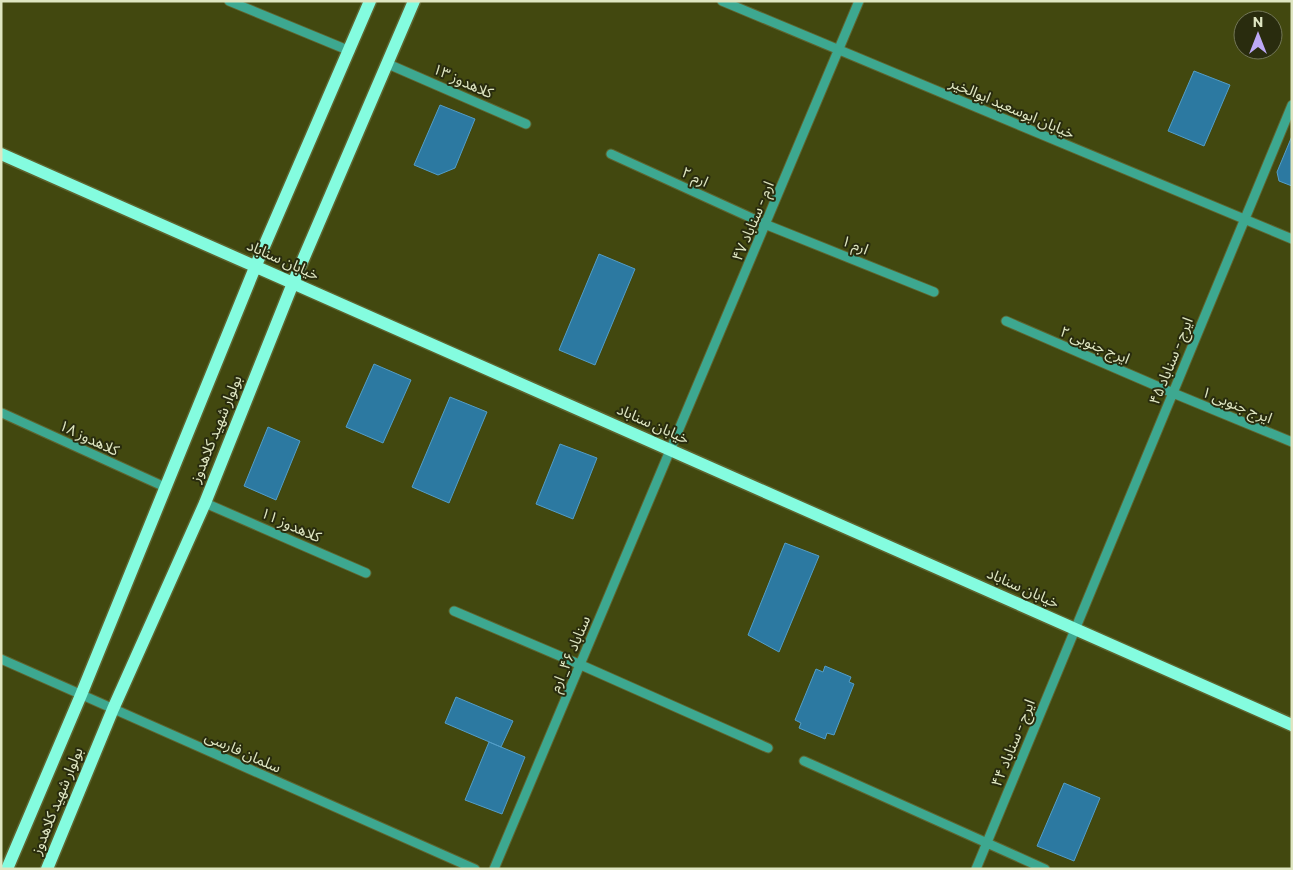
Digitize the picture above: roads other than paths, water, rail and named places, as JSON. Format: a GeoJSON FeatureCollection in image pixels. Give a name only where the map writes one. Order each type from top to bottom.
{"type":"FeatureCollection","features":[{"type":"Feature","properties":{"kind":"main road","name":"بولوار شهید کلاهدوز"},"geometry":{"type":"LineString","coordinates":[[6,869],[81,695],[164,487],[256,265],[370,1]]}},
{"type":"Feature","properties":{"kind":"main road","name":"بولوار شهید کلاهدوز"},"geometry":{"type":"LineString","coordinates":[[47,869],[113,709],[204,503],[292,282],[414,1]]}},
{"type":"Feature","properties":{"kind":"main road","name":"خیابان سناباد"},"geometry":{"type":"LineString","coordinates":[[1,154],[256,265],[1292,725]]}},
{"type":"Feature","properties":{"kind":"street"},"geometry":{"type":"LineString","coordinates":[[229,1],[350,51]]}},
{"type":"Feature","properties":{"kind":"street","name":"خیابان ابوسعید ابوالخیر"},"geometry":{"type":"LineString","coordinates":[[722,1],[1292,239]]}},
{"type":"Feature","properties":{"kind":"street","name":"ارم - سناباد ۴۷"},"geometry":{"type":"LineString","coordinates":[[669,450],[860,1]]}},
{"type":"Feature","properties":{"kind":"street","name":"کلاهدوز ۱۳"},"geometry":{"type":"LineString","coordinates":[[388,64],[526,124]]}},
{"type":"Feature","properties":{"kind":"street","name":"ایرج - سناباد ۴۵"},"geometry":{"type":"LineString","coordinates":[[1075,629],[1292,105]]}},
{"type":"Feature","properties":{"kind":"street","name":"ارم ۲"},"geometry":{"type":"LineString","coordinates":[[611,154],[766,225]]}},
{"type":"Feature","properties":{"kind":"street","name":"ارم ۱"},"geometry":{"type":"LineString","coordinates":[[766,225],[934,292]]}},
{"type":"Feature","properties":{"kind":"street","name":"ایرج جنوبی ۲"},"geometry":{"type":"LineString","coordinates":[[1006,321],[1172,393]]}},
{"type":"Feature","properties":{"kind":"street","name":"ایرج جنوبی ۱"},"geometry":{"type":"LineString","coordinates":[[1172,393],[1292,442]]}},
{"type":"Feature","properties":{"kind":"street","name":"کلاهدوز ۱۸"},"geometry":{"type":"LineString","coordinates":[[2,413],[164,487]]}},
{"type":"Feature","properties":{"kind":"street","name":"سناباد ۴۶_ ارم"},"geometry":{"type":"LineString","coordinates":[[494,869],[581,665],[669,450]]}},
{"type":"Feature","properties":{"kind":"street","name":"کلاهدوز ۱۱"},"geometry":{"type":"LineString","coordinates":[[204,503],[366,573]]}},
{"type":"Feature","properties":{"kind":"street"},"geometry":{"type":"LineString","coordinates":[[454,611],[768,748]]}},
{"type":"Feature","properties":{"kind":"street","name":"ایرج - سناباد ۴۴"},"geometry":{"type":"LineString","coordinates":[[976,869],[1075,629]]}},
{"type":"Feature","properties":{"kind":"street","name":"سلمان فارسی"},"geometry":{"type":"LineString","coordinates":[[1,659],[475,869]]}},
{"type":"Feature","properties":{"kind":"street"},"geometry":{"type":"LineString","coordinates":[[804,761],[1046,869]]}},
{"type":"Feature","properties":{"kind":"street"},"geometry":{"type":"LineString","coordinates":[[450,869],[456,860]]}}]}
